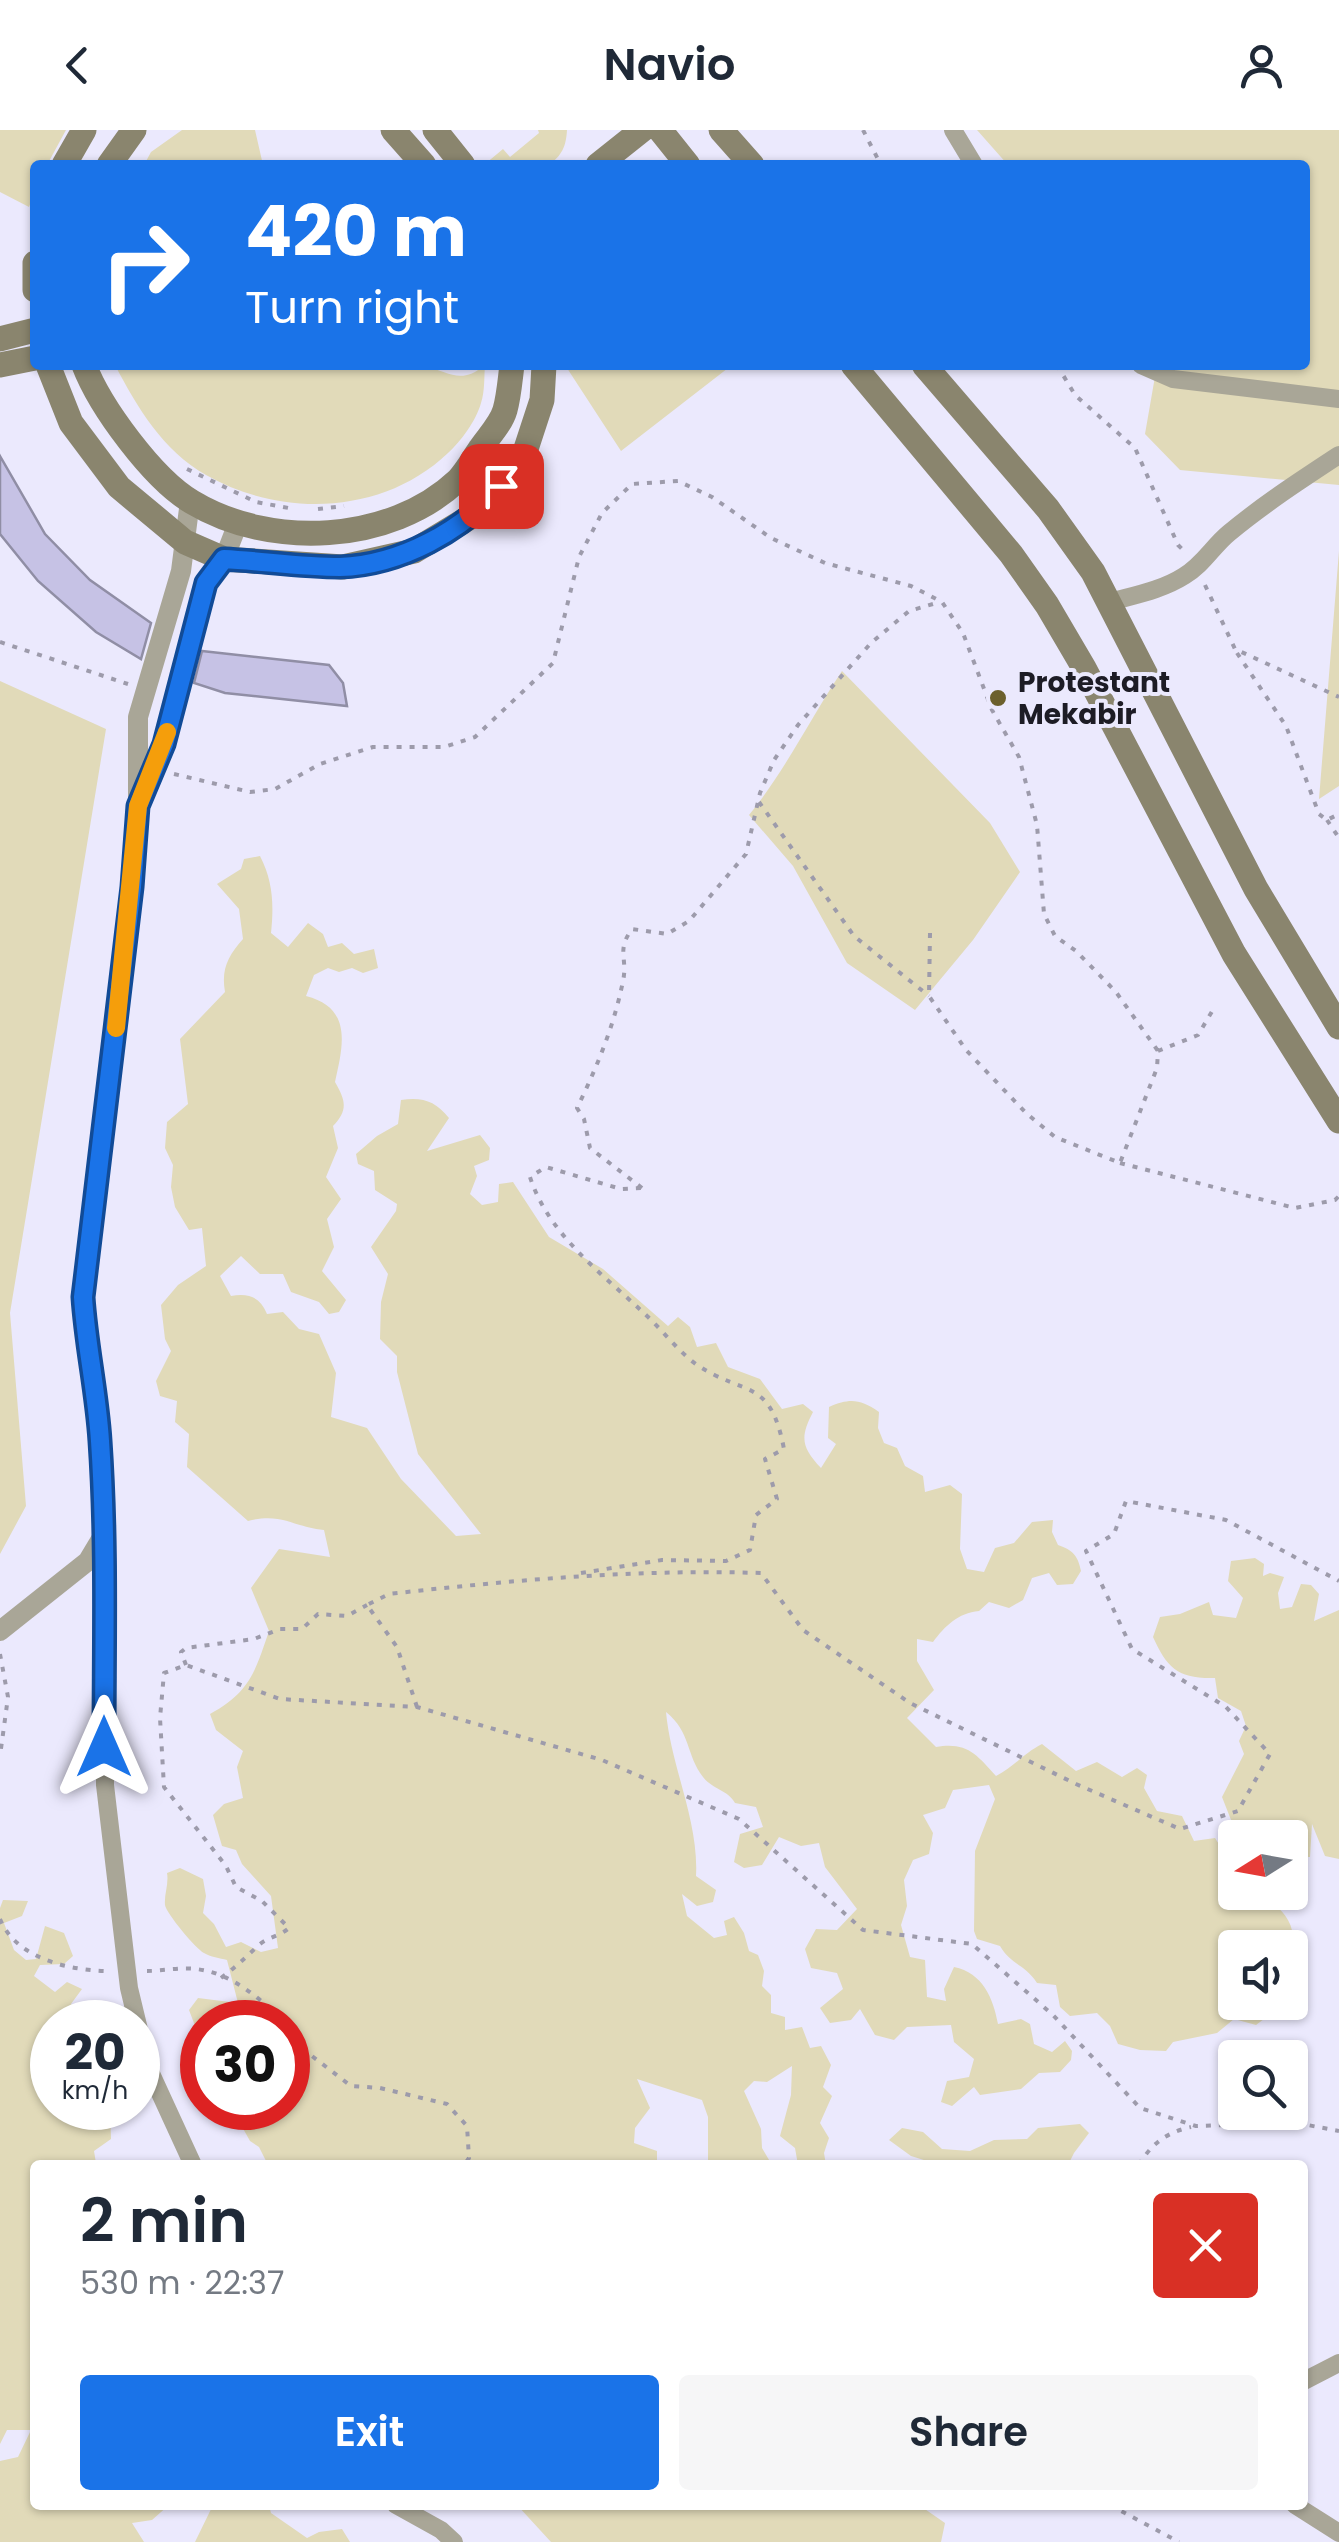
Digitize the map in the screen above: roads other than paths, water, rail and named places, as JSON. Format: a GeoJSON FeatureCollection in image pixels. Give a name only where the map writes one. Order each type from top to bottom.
{"type":"FeatureCollection","features":[{"type":"Feature","properties":{"kind":"main road"},"geometry":{"type":"LineString","coordinates":[[67,160],[84,130]]}},
{"type":"Feature","properties":{"kind":"main road"},"geometry":{"type":"LineString","coordinates":[[113,160],[134,130]]}},
{"type":"Feature","properties":{"kind":"main road"},"geometry":{"type":"LineString","coordinates":[[392,130],[419,160]]}},
{"type":"Feature","properties":{"kind":"main road"},"geometry":{"type":"LineString","coordinates":[[435,130],[459,160]]}},
{"type":"Feature","properties":{"kind":"main road"},"geometry":{"type":"LineString","coordinates":[[604,160],[642,130]]}},
{"type":"Feature","properties":{"kind":"main road"},"geometry":{"type":"LineString","coordinates":[[660,130],[684,160]]}},
{"type":"Feature","properties":{"kind":"main road"},"geometry":{"type":"LineString","coordinates":[[722,130],[748,160]]}},
{"type":"Feature","properties":{"kind":"main road"},"geometry":{"type":"LineString","coordinates":[[0,340],[30,331]]}},
{"type":"Feature","properties":{"kind":"main road"},"geometry":{"type":"LineString","coordinates":[[0,365],[30,359]]}},
{"type":"Feature","properties":{"kind":"main road"},"geometry":{"type":"LineString","coordinates":[[50,370],[71,424],[119,487],[185,542],[224,559],[343,567],[414,552],[480,511],[522,461],[542,400],[544,370]]}},
{"type":"Feature","properties":{"kind":"main road"},"geometry":{"type":"LineString","coordinates":[[87,370],[110,415],[156,469],[190,501],[238,523],[312,534],[367,528],[411,512],[458,480],[504,413],[511,370]]}},
{"type":"Feature","properties":{"kind":"main road"},"geometry":{"type":"LineString","coordinates":[[858,370],[1011,554],[1047,605],[1234,954],[1339,1121]]}},
{"type":"Feature","properties":{"kind":"main road"},"geometry":{"type":"LineString","coordinates":[[928,370],[1068,534],[1110,602],[1256,889],[1339,1027]]}},
{"type":"Feature","properties":{"kind":"street"},"geometry":{"type":"LineString","coordinates":[[953,130],[971,160]]}},
{"type":"Feature","properties":{"kind":"street"},"geometry":{"type":"LineString","coordinates":[[1152,370],[1173,379],[1339,399]]}},
{"type":"Feature","properties":{"kind":"street"},"geometry":{"type":"LineString","coordinates":[[1110,602],[1160,588],[1198,566],[1224,537],[1270,500],[1339,455]]}},
{"type":"Feature","properties":{"kind":"street"},"geometry":{"type":"LineString","coordinates":[[190,501],[181,572],[138,717],[138,806],[132,887],[83,1297],[85,1334],[98,1405],[105,1516],[105,1785],[129,1988],[148,2067],[191,2160]]}},
{"type":"Feature","properties":{"kind":"street"},"geometry":{"type":"LineString","coordinates":[[138,806],[164,744],[206,583],[224,559],[238,523]]}},
{"type":"Feature","properties":{"kind":"street"},"geometry":{"type":"LineString","coordinates":[[0,1631],[88,1561],[102,1536]]}},
{"type":"Feature","properties":{"kind":"street"},"geometry":{"type":"LineString","coordinates":[[1308,2379],[1339,2364]]}},
{"type":"Feature","properties":{"kind":"street"},"geometry":{"type":"LineString","coordinates":[[404,2510],[454,2542]]}},
{"type":"Feature","properties":{"kind":"street"},"geometry":{"type":"LineString","coordinates":[[1303,2510],[1339,2534]]}},
{"type":"Feature","properties":{"kind":"place","name":"Protestant Mekabir"},"geometry":{"type":"Point","coordinates":[998,698]}}]}
